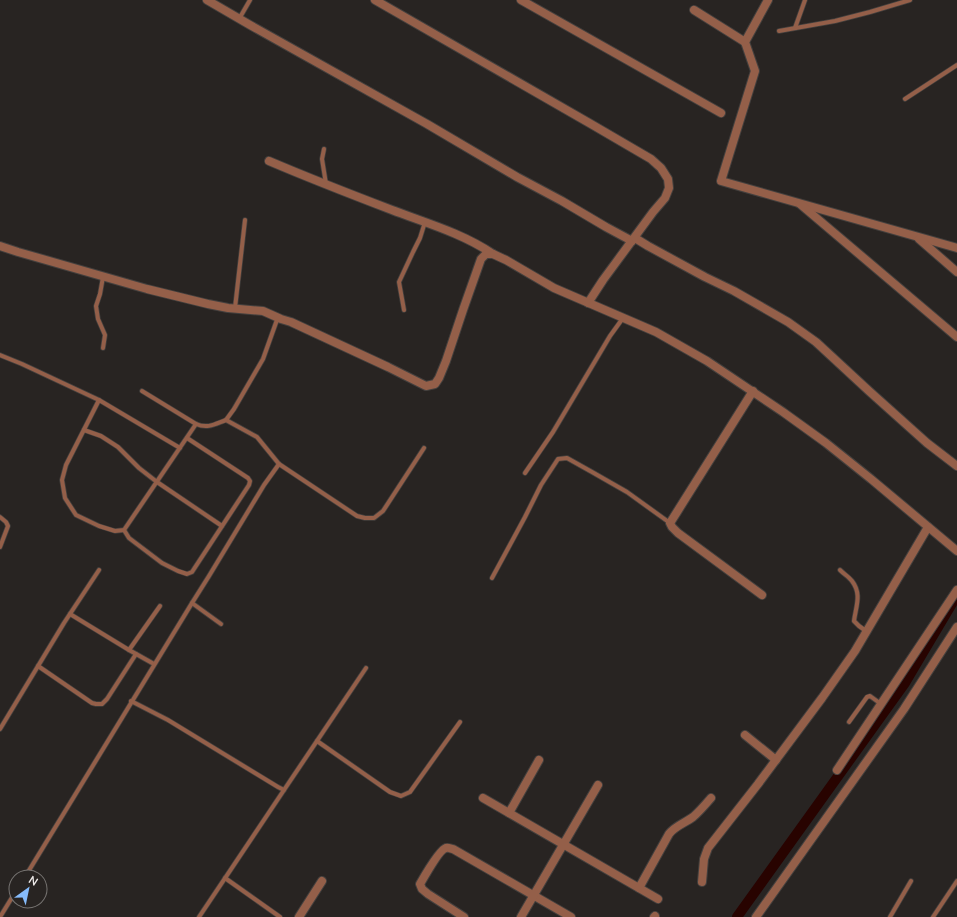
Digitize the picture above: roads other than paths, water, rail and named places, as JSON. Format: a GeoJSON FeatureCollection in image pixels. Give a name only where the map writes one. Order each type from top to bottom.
{"type":"FeatureCollection","features":[{"type":"Feature","properties":{"kind":"street"},"geometry":{"type":"LineString","coordinates":[[375,0],[651,159],[661,168],[668,179],[669,188],[665,198],[633,239],[588,303]]}},
{"type":"Feature","properties":{"kind":"street"},"geometry":{"type":"LineString","coordinates":[[521,0],[720,113]]}},
{"type":"Feature","properties":{"kind":"street"},"geometry":{"type":"LineString","coordinates":[[745,42],[768,0]]}},
{"type":"Feature","properties":{"kind":"street"},"geometry":{"type":"LineString","coordinates":[[212,1],[239,19],[427,124],[606,227],[648,246],[734,291],[788,322],[816,342],[927,443],[957,466]]}},
{"type":"Feature","properties":{"kind":"street"},"geometry":{"type":"LineString","coordinates":[[694,10],[745,42],[755,71],[722,181],[957,248]]}},
{"type":"Feature","properties":{"kind":"street"},"geometry":{"type":"LineString","coordinates":[[269,161],[326,185],[444,229],[478,244],[554,288],[656,332],[706,361],[783,412],[826,443],[957,551]]}},
{"type":"Feature","properties":{"kind":"street"},"geometry":{"type":"LineString","coordinates":[[798,203],[957,337]]}},
{"type":"Feature","properties":{"kind":"street"},"geometry":{"type":"LineString","coordinates":[[916,237],[957,272]]}},
{"type":"Feature","properties":{"kind":"street"},"geometry":{"type":"LineString","coordinates":[[0,246],[147,289],[208,304],[263,311],[291,322],[426,386],[435,384],[439,378],[482,259],[486,254],[493,254]]}},
{"type":"Feature","properties":{"kind":"street"},"geometry":{"type":"LineString","coordinates":[[753,392],[670,523],[678,534],[762,595]]}},
{"type":"Feature","properties":{"kind":"street"},"geometry":{"type":"LineString","coordinates":[[702,882],[704,859],[708,848],[776,760],[843,669],[928,527]]}},
{"type":"Feature","properties":{"kind":"street"},"geometry":{"type":"LineString","coordinates":[[837,770],[957,590]]}},
{"type":"Feature","properties":{"kind":"street"},"geometry":{"type":"LineString","coordinates":[[756,917],[904,709],[957,627]]}},
{"type":"Feature","properties":{"kind":"street"},"geometry":{"type":"LineString","coordinates":[[745,735],[776,760]]}},
{"type":"Feature","properties":{"kind":"street"},"geometry":{"type":"LineString","coordinates":[[509,813],[539,760]]}},
{"type":"Feature","properties":{"kind":"street"},"geometry":{"type":"LineString","coordinates":[[521,917],[598,785]]}},
{"type":"Feature","properties":{"kind":"street"},"geometry":{"type":"LineString","coordinates":[[483,798],[658,899]]}},
{"type":"Feature","properties":{"kind":"street"},"geometry":{"type":"LineString","coordinates":[[639,888],[669,834],[674,828],[692,818],[711,798]]}},
{"type":"Feature","properties":{"kind":"street"},"geometry":{"type":"LineString","coordinates":[[464,917],[428,894],[422,889],[420,884],[442,850],[447,847],[453,849],[571,917]]}},
{"type":"Feature","properties":{"kind":"street"},"geometry":{"type":"LineString","coordinates":[[299,917],[322,882]]}},
{"type":"Feature","properties":{"kind":"lane"},"geometry":{"type":"LineString","coordinates":[[239,19],[250,0]]}},
{"type":"Feature","properties":{"kind":"lane"},"geometry":{"type":"LineString","coordinates":[[795,28],[805,0]]}},
{"type":"Feature","properties":{"kind":"lane"},"geometry":{"type":"LineString","coordinates":[[779,31],[842,19],[870,12],[897,2],[910,0]]}},
{"type":"Feature","properties":{"kind":"lane"},"geometry":{"type":"LineString","coordinates":[[905,99],[957,65]]}},
{"type":"Feature","properties":{"kind":"lane"},"geometry":{"type":"LineString","coordinates":[[324,149],[322,159],[326,185]]}},
{"type":"Feature","properties":{"kind":"lane"},"geometry":{"type":"LineString","coordinates":[[235,308],[246,220]]}},
{"type":"Feature","properties":{"kind":"lane"},"geometry":{"type":"LineString","coordinates":[[404,310],[399,282],[426,222]]}},
{"type":"Feature","properties":{"kind":"lane"},"geometry":{"type":"LineString","coordinates":[[103,277],[96,306],[98,319],[105,334],[103,348]]}},
{"type":"Feature","properties":{"kind":"lane"},"geometry":{"type":"LineString","coordinates":[[142,391],[202,427],[207,427],[226,420],[234,409],[263,358],[278,317]]}},
{"type":"Feature","properties":{"kind":"lane"},"geometry":{"type":"LineString","coordinates":[[525,473],[553,432],[610,336],[624,318]]}},
{"type":"Feature","properties":{"kind":"lane"},"geometry":{"type":"LineString","coordinates":[[0,355],[99,400],[180,448]]}},
{"type":"Feature","properties":{"kind":"lane"},"geometry":{"type":"LineString","coordinates":[[99,400],[66,465],[62,480],[64,498],[76,515],[99,526],[115,531],[124,530],[196,424]]}},
{"type":"Feature","properties":{"kind":"lane"},"geometry":{"type":"LineString","coordinates":[[226,420],[257,437],[279,464],[357,516],[364,518],[374,518],[382,511],[424,448]]}},
{"type":"Feature","properties":{"kind":"lane"},"geometry":{"type":"LineString","coordinates":[[84,430],[101,436],[118,447],[139,468],[157,482],[222,526]]}},
{"type":"Feature","properties":{"kind":"lane"},"geometry":{"type":"LineString","coordinates":[[124,530],[129,538],[162,563],[188,574],[192,572],[249,485],[250,481],[248,478],[187,438]]}},
{"type":"Feature","properties":{"kind":"lane"},"geometry":{"type":"LineString","coordinates":[[492,578],[541,485],[558,459],[567,458],[592,472],[627,492],[670,523]]}},
{"type":"Feature","properties":{"kind":"lane"},"geometry":{"type":"LineString","coordinates":[[30,869],[131,701],[264,485],[279,464]]}},
{"type":"Feature","properties":{"kind":"lane"},"geometry":{"type":"LineString","coordinates":[[0,517],[8,526],[0,547]]}},
{"type":"Feature","properties":{"kind":"lane"},"geometry":{"type":"LineString","coordinates":[[0,729],[70,614],[99,570]]}},
{"type":"Feature","properties":{"kind":"lane"},"geometry":{"type":"LineString","coordinates":[[840,570],[852,580],[858,591],[854,621],[867,631]]}},
{"type":"Feature","properties":{"kind":"lane"},"geometry":{"type":"LineString","coordinates":[[192,603],[220,624]]}},
{"type":"Feature","properties":{"kind":"lane"},"geometry":{"type":"LineString","coordinates":[[129,650],[160,606]]}},
{"type":"Feature","properties":{"kind":"lane"},"geometry":{"type":"LineString","coordinates":[[70,614],[154,664]]}},
{"type":"Feature","properties":{"kind":"lane"},"geometry":{"type":"LineString","coordinates":[[38,666],[96,704],[102,704],[107,699],[136,654]]}},
{"type":"Feature","properties":{"kind":"lane"},"geometry":{"type":"LineString","coordinates":[[199,917],[366,668]]}},
{"type":"Feature","properties":{"kind":"lane"},"geometry":{"type":"LineString","coordinates":[[849,722],[867,697],[870,696],[881,704]]}},
{"type":"Feature","properties":{"kind":"lane"},"geometry":{"type":"LineString","coordinates":[[131,701],[168,720],[284,790]]}},
{"type":"Feature","properties":{"kind":"lane"},"geometry":{"type":"LineString","coordinates":[[317,741],[390,792],[401,796],[410,792],[460,722]]}},
{"type":"Feature","properties":{"kind":"lane"},"geometry":{"type":"LineString","coordinates":[[225,878],[280,917]]}},
{"type":"Feature","properties":{"kind":"lane"},"geometry":{"type":"LineString","coordinates":[[890,917],[912,880]]}},
{"type":"Feature","properties":{"kind":"lane"},"geometry":{"type":"LineString","coordinates":[[933,917],[957,881]]}},
{"type":"Feature","properties":{"kind":"lane"},"geometry":{"type":"LineString","coordinates":[[0,917],[8,904]]}},
{"type":"Feature","properties":{"kind":"waterway"},"geometry":{"type":"LineString","coordinates":[[737,917],[905,683],[956,597]]}}]}
